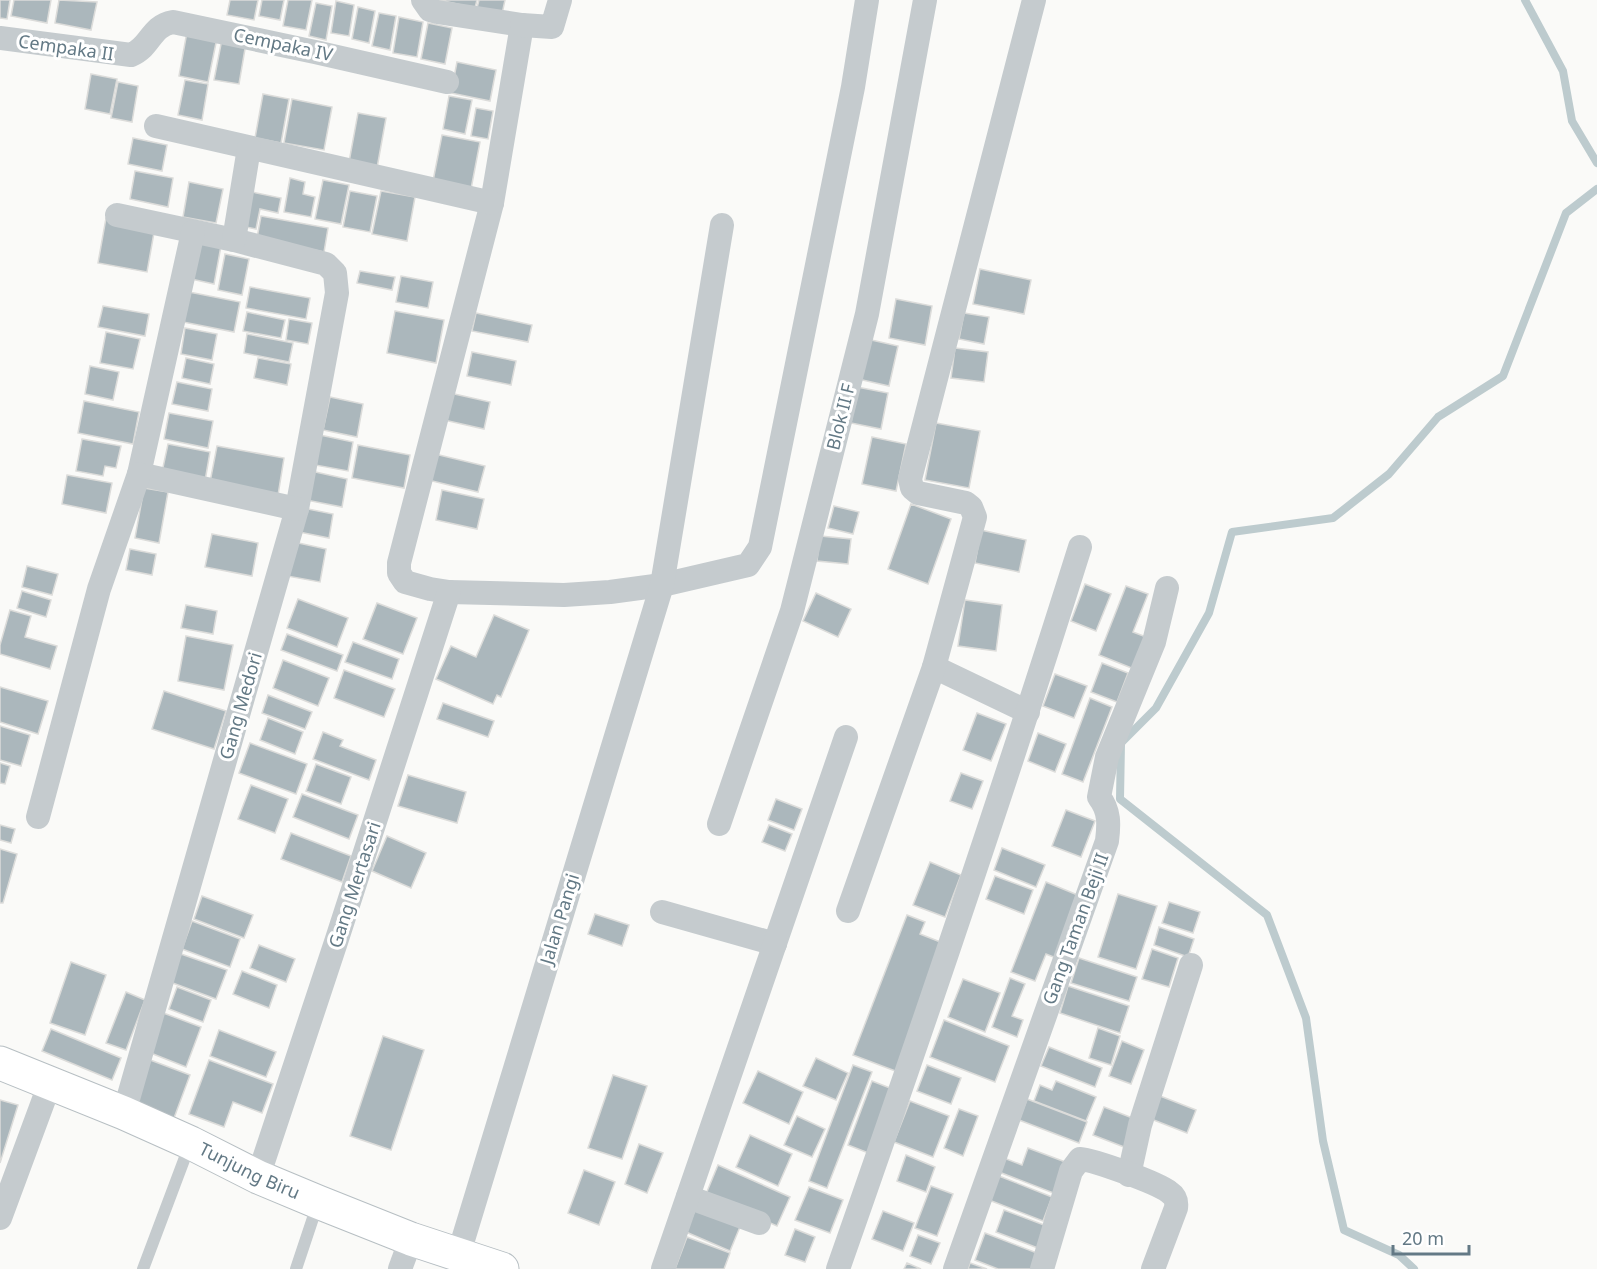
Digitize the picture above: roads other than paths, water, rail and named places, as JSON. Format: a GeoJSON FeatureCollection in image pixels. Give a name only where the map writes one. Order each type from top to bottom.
{"type":"FeatureCollection","features":[{"type":"Feature","properties":{"kind":"street"},"geometry":{"type":"LineString","coordinates":[[423,0],[430,10],[437,12],[522,25],[552,27],[560,0]]}},
{"type":"Feature","properties":{"kind":"street"},"geometry":{"type":"LineString","coordinates":[[522,25],[492,203],[399,563],[399,573],[405,582],[430,590],[564,595],[610,592],[662,585],[748,565],[760,547],[850,99],[867,0]]}},
{"type":"Feature","properties":{"kind":"street","name":"Blok II F"},"geometry":{"type":"LineString","coordinates":[[719,824],[792,611],[867,314],[925,0]]}},
{"type":"Feature","properties":{"kind":"street"},"geometry":{"type":"LineString","coordinates":[[848,911],[934,668],[975,517],[971,507],[966,503],[918,493],[912,488],[910,478],[1034,0]]}},
{"type":"Feature","properties":{"kind":"street","name":"Cempaka IV"},"geometry":{"type":"LineString","coordinates":[[131,55],[137,53],[162,24],[173,22],[447,82]]}},
{"type":"Feature","properties":{"kind":"street","name":"Cempaka II"},"geometry":{"type":"LineString","coordinates":[[0,38],[131,55]]}},
{"type":"Feature","properties":{"kind":"street"},"geometry":{"type":"LineString","coordinates":[[156,126],[492,203]]}},
{"type":"Feature","properties":{"kind":"street"},"geometry":{"type":"LineString","coordinates":[[117,215],[234,240],[249,148]]}},
{"type":"Feature","properties":{"kind":"street","name":"Jalan Pangi"},"geometry":{"type":"LineString","coordinates":[[459,1253],[662,585],[722,225]]}},
{"type":"Feature","properties":{"kind":"street"},"geometry":{"type":"LineString","coordinates":[[38,817],[99,589],[139,474],[193,232]]}},
{"type":"Feature","properties":{"kind":"street","name":"Gang Medori"},"geometry":{"type":"LineString","coordinates":[[124,1113],[297,509],[337,293],[335,273],[326,264],[234,240]]}},
{"type":"Feature","properties":{"kind":"street"},"geometry":{"type":"LineString","coordinates":[[139,474],[297,509]]}},
{"type":"Feature","properties":{"kind":"street"},"geometry":{"type":"LineString","coordinates":[[838,1269],[908,1071],[1028,712],[1080,547]]}},
{"type":"Feature","properties":{"kind":"street","name":"Gang Taman Beji II"},"geometry":{"type":"LineString","coordinates":[[955,1269],[1107,842],[1108,814],[1099,797],[1107,757],[1154,642],[1167,588]]}},
{"type":"Feature","properties":{"kind":"street","name":"Gang Mertasari"},"geometry":{"type":"LineString","coordinates":[[258,1177],[449,592]]}},
{"type":"Feature","properties":{"kind":"street"},"geometry":{"type":"LineString","coordinates":[[934,668],[1028,712]]}},
{"type":"Feature","properties":{"kind":"street"},"geometry":{"type":"LineString","coordinates":[[663,1269],[846,737]]}},
{"type":"Feature","properties":{"kind":"street"},"geometry":{"type":"LineString","coordinates":[[662,912],[775,944]]}},
{"type":"Feature","properties":{"kind":"street"},"geometry":{"type":"LineString","coordinates":[[1129,1175],[1140,1125],[1191,964]]}},
{"type":"Feature","properties":{"kind":"street","name":"Tunjung Biru"},"geometry":{"type":"LineString","coordinates":[[0,1063],[124,1113],[191,1143],[258,1177],[318,1202],[411,1239],[502,1269]]}},
{"type":"Feature","properties":{"kind":"street"},"geometry":{"type":"LineString","coordinates":[[0,1218],[50,1083]]}},
{"type":"Feature","properties":{"kind":"street"},"geometry":{"type":"LineString","coordinates":[[1042,1269],[1071,1171],[1077,1161],[1085,1160],[1168,1191],[1177,1202],[1174,1217],[1153,1269]]}},
{"type":"Feature","properties":{"kind":"street"},"geometry":{"type":"LineString","coordinates":[[688,1197],[759,1223]]}},
{"type":"Feature","properties":{"kind":"street"},"geometry":{"type":"LineString","coordinates":[[400,1269],[411,1239]]}},
{"type":"Feature","properties":{"kind":"lane"},"geometry":{"type":"LineString","coordinates":[[143,1269],[191,1143]]}},
{"type":"Feature","properties":{"kind":"lane"},"geometry":{"type":"LineString","coordinates":[[296,1269],[318,1202]]}},
{"type":"Feature","properties":{"kind":"waterway"},"geometry":{"type":"LineString","coordinates":[[1525,0],[1563,71],[1572,121],[1597,163]]}},
{"type":"Feature","properties":{"kind":"waterway"},"geometry":{"type":"LineString","coordinates":[[1414,1269],[1399,1255],[1344,1230],[1323,1141],[1306,1018],[1267,915],[1120,799],[1121,743],[1156,708],[1209,613],[1232,532],[1333,518],[1389,474],[1438,417],[1503,376],[1566,213],[1597,189]]}}]}
